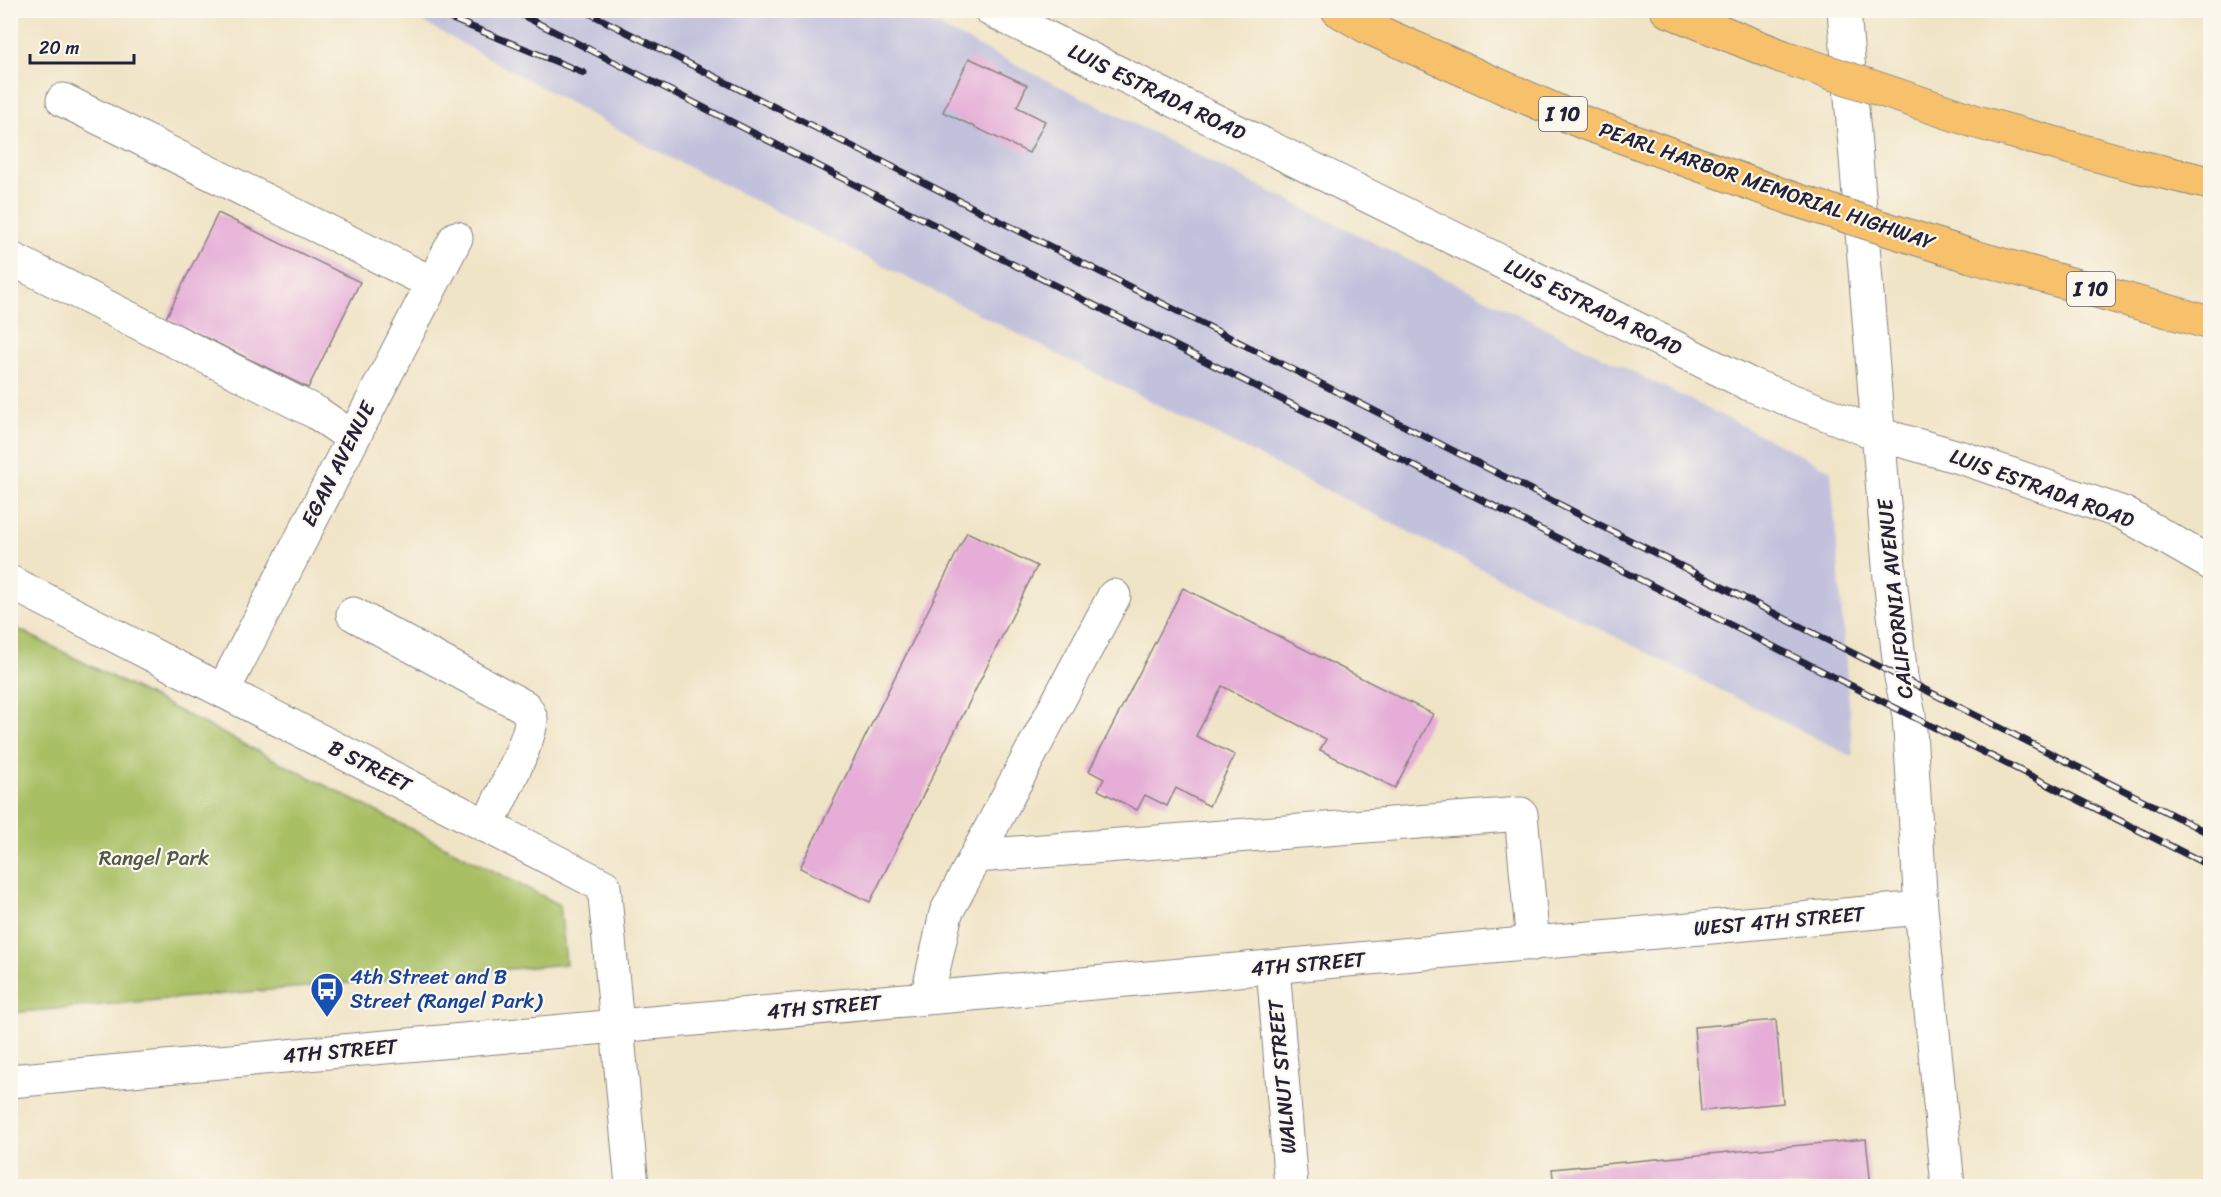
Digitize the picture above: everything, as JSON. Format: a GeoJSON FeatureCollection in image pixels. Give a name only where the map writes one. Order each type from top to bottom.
{"type":"FeatureCollection","features":[{"type":"Feature","properties":{"kind":"highway","name":"PEARL HARBOR MEMORIAL HIGHWAY"},"geometry":{"type":"LineString","coordinates":[[1338,10],[1367,27],[1582,122],[1796,200],[1971,256],[2211,323]]}},
{"type":"Feature","properties":{"kind":"highway"},"geometry":{"type":"LineString","coordinates":[[1667,10],[1781,56],[1977,122],[2211,183]]}},
{"type":"Feature","properties":{"kind":"highway"},"geometry":{"type":"LineString","coordinates":[[2039,140],[2211,163]]}},
{"type":"Feature","properties":{"kind":"street","name":"LUIS ESTRADA ROAD"},"geometry":{"type":"LineString","coordinates":[[991,10],[1749,384],[1878,434],[1966,459],[2123,513],[2211,563]]}},
{"type":"Feature","properties":{"kind":"street","name":"CALIFORNIA AVENUE"},"geometry":{"type":"LineString","coordinates":[[1844,10],[1878,434],[1901,677],[1909,715],[1921,908],[1948,1186]]}},
{"type":"Feature","properties":{"kind":"street"},"geometry":{"type":"LineString","coordinates":[[63,100],[432,283]]}},
{"type":"Feature","properties":{"kind":"street","name":"EGAN AVENUE"},"geometry":{"type":"LineString","coordinates":[[223,691],[456,238]]}},
{"type":"Feature","properties":{"kind":"street"},"geometry":{"type":"LineString","coordinates":[[10,258],[317,413],[352,437]]}},
{"type":"Feature","properties":{"kind":"street","name":"B STREET"},"geometry":{"type":"LineString","coordinates":[[10,582],[604,886],[617,1026]]}},
{"type":"Feature","properties":{"kind":"street"},"geometry":{"type":"LineString","coordinates":[[927,998],[946,913],[1114,596]]}},
{"type":"Feature","properties":{"kind":"street"},"geometry":{"type":"LineString","coordinates":[[353,614],[525,707],[531,716],[530,728],[519,758],[487,826]]}},
{"type":"Feature","properties":{"kind":"street"},"geometry":{"type":"LineString","coordinates":[[976,856],[1521,814],[1533,944]]}},
{"type":"Feature","properties":{"kind":"street","name":"WEST 4TH STREET"},"geometry":{"type":"LineString","coordinates":[[1638,934],[1921,908]]}},
{"type":"Feature","properties":{"kind":"street","name":"4TH STREET"},"geometry":{"type":"LineString","coordinates":[[10,1081],[1638,934]]}},
{"type":"Feature","properties":{"kind":"street","name":"WALNUT STREET"},"geometry":{"type":"LineString","coordinates":[[1273,967],[1290,1186]]}},
{"type":"Feature","properties":{"kind":"street"},"geometry":{"type":"LineString","coordinates":[[617,1026],[632,1186]]}},
{"type":"Feature","properties":{"kind":"shaded area"},"geometry":{"type":"Polygon","coordinates":[[[403,11],[908,11],[1831,470],[1853,757],[655,150],[403,11]]]}},
{"type":"Feature","properties":{"kind":"green space","name":"Rangel Park"},"geometry":{"type":"Polygon","coordinates":[[[10,625],[560,905],[566,964],[11,1013],[10,625]]]}},
{"type":"Feature","properties":{"kind":"building"},"geometry":{"type":"Polygon","coordinates":[[[969,58],[1027,85],[1017,107],[1045,121],[1029,153],[943,112],[969,58]]]}},
{"type":"Feature","properties":{"kind":"building"},"geometry":{"type":"Polygon","coordinates":[[[218,213],[360,282],[308,388],[166,318],[218,213]]]}},
{"type":"Feature","properties":{"kind":"building"},"geometry":{"type":"Polygon","coordinates":[[[967,532],[1037,566],[870,902],[800,868],[967,532]]]}},
{"type":"Feature","properties":{"kind":"building"},"geometry":{"type":"Polygon","coordinates":[[[1183,588],[1433,714],[1395,788],[1320,750],[1326,739],[1222,686],[1196,736],[1235,755],[1209,806],[1176,788],[1167,806],[1145,795],[1137,810],[1098,790],[1104,779],[1089,771],[1183,588]]]}},
{"type":"Feature","properties":{"kind":"building"},"geometry":{"type":"Polygon","coordinates":[[[1776,1020],[1783,1103],[1701,1111],[1694,1027],[1776,1020]]]}},
{"type":"Feature","properties":{"kind":"building"},"geometry":{"type":"Polygon","coordinates":[[[1866,1139],[1871,1186],[1554,1186],[1552,1169],[1866,1139]]]}},
{"type":"Feature","properties":{"kind":"railway"},"geometry":{"type":"LineString","coordinates":[[430,10],[584,73]]}},
{"type":"Feature","properties":{"kind":"railway"},"geometry":{"type":"LineString","coordinates":[[512,10],[2210,866]]}},
{"type":"Feature","properties":{"kind":"railway"},"geometry":{"type":"LineString","coordinates":[[583,10],[2210,834]]}},
{"type":"Feature","properties":{"kind":"place","name":"4th Street and B Street (Rangel Park)"},"geometry":{"type":"Point","coordinates":[327,1018]}}]}
